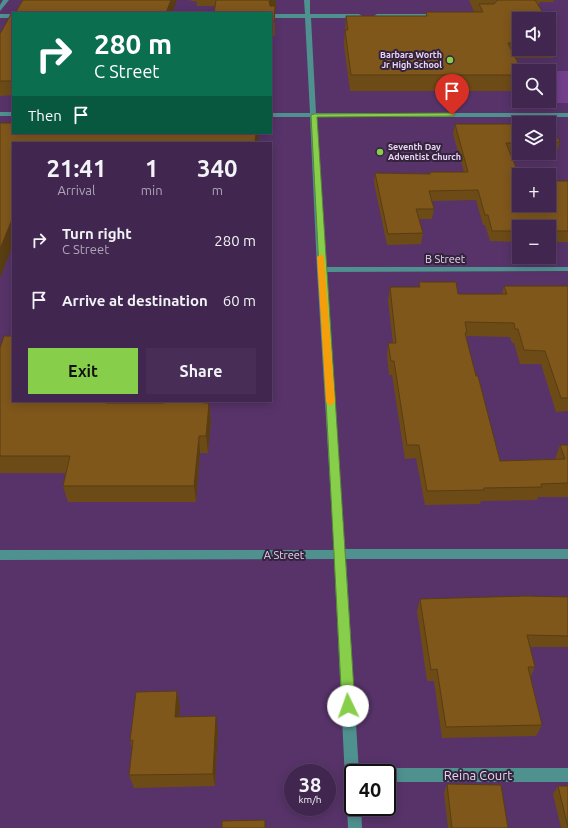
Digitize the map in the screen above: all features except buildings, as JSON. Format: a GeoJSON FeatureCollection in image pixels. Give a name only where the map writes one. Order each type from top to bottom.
{"type":"FeatureCollection","features":[{"type":"Feature","properties":{"kind":"street"},"geometry":{"type":"LineString","coordinates":[[0,9],[6,0]]}},
{"type":"Feature","properties":{"kind":"street"},"geometry":{"type":"LineString","coordinates":[[307,0],[351,764]]}},
{"type":"Feature","properties":{"kind":"street"},"geometry":{"type":"LineString","coordinates":[[0,16],[12,16]]}},
{"type":"Feature","properties":{"kind":"street"},"geometry":{"type":"LineString","coordinates":[[272,16],[364,16]]}},
{"type":"Feature","properties":{"kind":"street"},"geometry":{"type":"LineString","coordinates":[[372,16],[444,16]]}},
{"type":"Feature","properties":{"kind":"street"},"geometry":{"type":"LineString","coordinates":[[0,114],[12,114]]}},
{"type":"Feature","properties":{"kind":"street"},"geometry":{"type":"LineString","coordinates":[[272,115],[568,114]]}},
{"type":"Feature","properties":{"kind":"street","name":"B Street"},"geometry":{"type":"LineString","coordinates":[[322,270],[568,270]]}},
{"type":"Feature","properties":{"kind":"street","name":"A Street"},"geometry":{"type":"LineString","coordinates":[[0,555],[568,554]]}},
{"type":"Feature","properties":{"kind":"street","name":"Reina Court"},"geometry":{"type":"LineString","coordinates":[[396,775],[568,775]]}},
{"type":"Feature","properties":{"kind":"street"},"geometry":{"type":"LineString","coordinates":[[354,816],[355,828]]}},
{"type":"Feature","properties":{"kind":"shaded area"},"geometry":{"type":"Polygon","coordinates":[[[556,71],[568,71],[568,103],[556,103],[556,71]]]}},
{"type":"Feature","properties":{"kind":"slow traffic"},"geometry":{"type":"LineString","coordinates":[[321,257],[330,402]]}},
{"type":"Feature","properties":{"kind":"place","name":"Barbara Worth Jr High School"},"geometry":{"type":"Point","coordinates":[450,60]}},
{"type":"Feature","properties":{"kind":"place","name":"Seventh Day Adventist Church"},"geometry":{"type":"Point","coordinates":[380,152]}},
{"type":"Feature","properties":{"kind":"route"},"geometry":{"type":"LineString","coordinates":[[348,706],[314,115],[452,115]]}}]}
